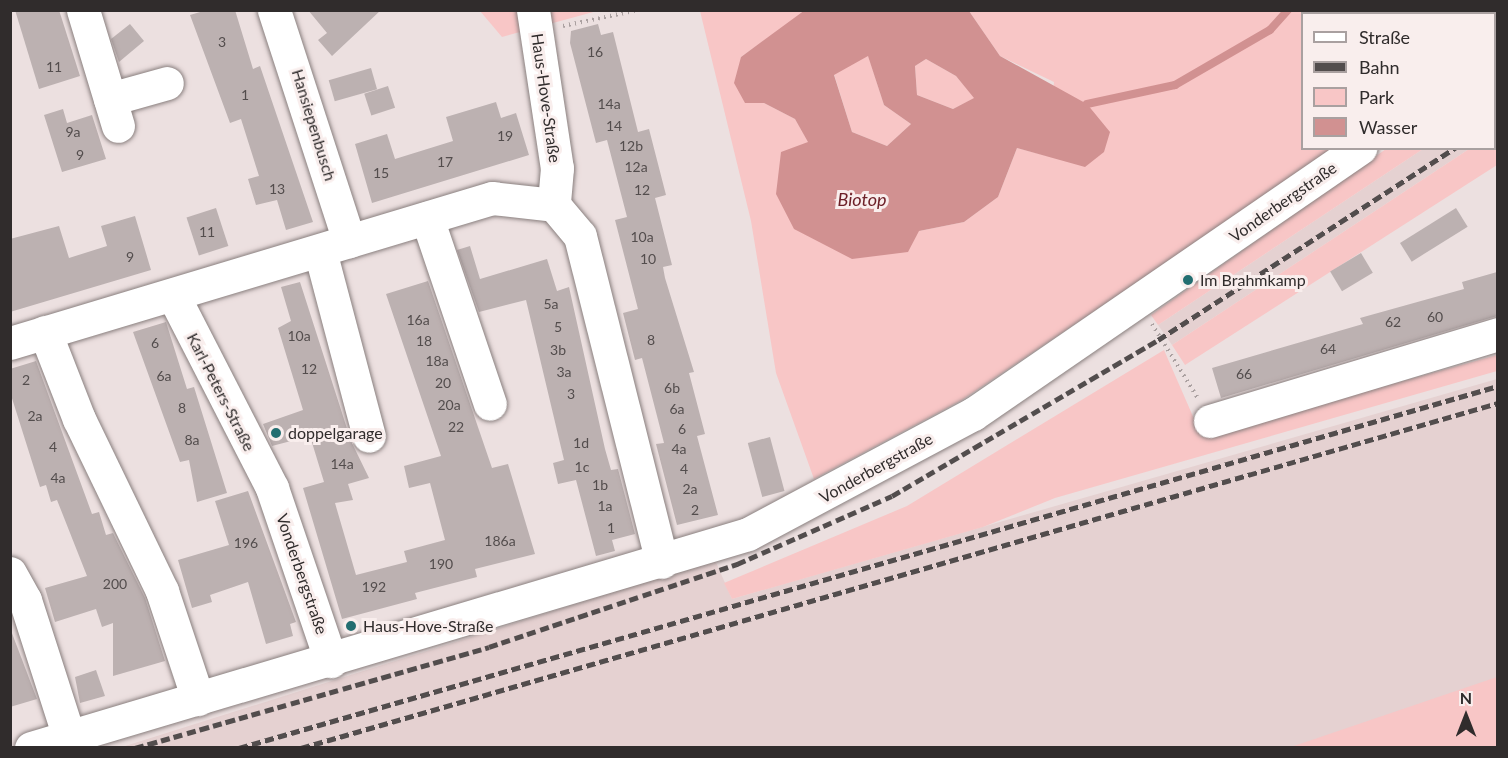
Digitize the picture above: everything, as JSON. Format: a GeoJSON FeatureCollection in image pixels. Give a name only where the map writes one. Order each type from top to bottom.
{"type":"FeatureCollection","features":[{"type":"Feature","properties":{"kind":"street"},"geometry":{"type":"LineString","coordinates":[[83,10],[114,112],[167,83]]}},
{"type":"Feature","properties":{"kind":"street","name":"Hansiepenbusch"},"geometry":{"type":"LineString","coordinates":[[274,10],[335,246]]}},
{"type":"Feature","properties":{"kind":"street","name":"Haus-Hove-Straße"},"geometry":{"type":"LineString","coordinates":[[534,19],[557,168],[554,205]]}},
{"type":"Feature","properties":{"kind":"street","name":"Vonderbergstraße"},"geometry":{"type":"LineString","coordinates":[[31,747],[331,661],[748,534],[819,500],[972,414],[1357,150]]}},
{"type":"Feature","properties":{"kind":"street"},"geometry":{"type":"LineString","coordinates":[[10,343],[492,198],[554,205],[580,236],[662,562]]}},
{"type":"Feature","properties":{"kind":"street"},"geometry":{"type":"LineString","coordinates":[[428,218],[490,404]]}},
{"type":"Feature","properties":{"kind":"street"},"geometry":{"type":"LineString","coordinates":[[335,246],[369,436]]}},
{"type":"Feature","properties":{"kind":"street","name":"Karl-Peters-Straße"},"geometry":{"type":"LineString","coordinates":[[173,295],[272,488]]}},
{"type":"Feature","properties":{"kind":"street"},"geometry":{"type":"LineString","coordinates":[[45,332],[162,591],[198,699]]}},
{"type":"Feature","properties":{"kind":"street"},"geometry":{"type":"LineString","coordinates":[[1210,421],[1497,334]]}},
{"type":"Feature","properties":{"kind":"street","name":"Vonderbergstraße"},"geometry":{"type":"LineString","coordinates":[[272,488],[331,661]]}},
{"type":"Feature","properties":{"kind":"street"},"geometry":{"type":"LineString","coordinates":[[10,573],[25,600],[69,736]]}},
{"type":"Feature","properties":{"kind":"path"},"geometry":{"type":"LineString","coordinates":[[534,19],[638,10]]}},
{"type":"Feature","properties":{"kind":"path"},"geometry":{"type":"LineString","coordinates":[[1138,302],[1210,421]]}},
{"type":"Feature","properties":{"kind":"shaded area"},"geometry":{"type":"Polygon","coordinates":[[[1421,150],[1467,150],[1172,345],[1158,325],[1421,150]]]}},
{"type":"Feature","properties":{"kind":"shaded area"},"geometry":{"type":"Polygon","coordinates":[[[1497,379],[1497,747],[119,748],[715,560],[732,599],[1497,379]]]}},
{"type":"Feature","properties":{"kind":"green space"},"geometry":{"type":"Polygon","coordinates":[[[480,11],[597,11],[502,37],[480,11]]]}},
{"type":"Feature","properties":{"kind":"green space"},"geometry":{"type":"Polygon","coordinates":[[[700,11],[805,11],[741,57],[745,103],[764,103],[795,119],[809,142],[919,231],[964,222],[998,197],[1017,148],[1047,156],[1054,82],[1000,56],[969,11],[1497,11],[1498,38],[1496,12],[1301,12],[1301,150],[1334,150],[962,400],[814,479],[776,373],[751,221],[700,11]]]}},
{"type":"Feature","properties":{"kind":"green space"},"geometry":{"type":"Polygon","coordinates":[[[868,55],[884,105],[911,124],[887,146],[852,132],[834,74],[868,55]]]}},
{"type":"Feature","properties":{"kind":"green space"},"geometry":{"type":"Polygon","coordinates":[[[926,59],[956,76],[975,98],[953,109],[917,95],[915,66],[926,59]]]}},
{"type":"Feature","properties":{"kind":"green space"},"geometry":{"type":"Polygon","coordinates":[[[1497,129],[1497,165],[1185,365],[1172,345],[1467,150],[1496,150],[1497,129]]]}},
{"type":"Feature","properties":{"kind":"green space"},"geometry":{"type":"Polygon","coordinates":[[[1385,150],[1421,150],[1158,325],[1151,315],[1385,150]]]}},
{"type":"Feature","properties":{"kind":"green space"},"geometry":{"type":"Polygon","coordinates":[[[1164,350],[1202,437],[1497,355],[1497,371],[1055,498],[983,527],[732,599],[724,583],[907,506],[1164,350]]]}},
{"type":"Feature","properties":{"kind":"green space"},"geometry":{"type":"Polygon","coordinates":[[[1497,677],[1497,747],[1291,747],[1497,677]]]}},
{"type":"Feature","properties":{"kind":"water","name":"Biotop"},"geometry":{"type":"Polygon","coordinates":[[[805,10],[969,11],[1000,56],[1087,104],[1110,132],[1104,152],[1085,167],[1017,148],[998,197],[964,222],[919,231],[908,252],[852,259],[794,229],[776,194],[781,152],[808,142],[795,119],[764,103],[745,103],[734,83],[741,57],[805,10]],[[868,56],[834,75],[852,132],[887,146],[911,124],[884,105],[868,56]],[[926,59],[915,66],[917,95],[953,109],[974,98],[956,76],[926,59]]]}},
{"type":"Feature","properties":{"kind":"building"},"geometry":{"type":"Polygon","coordinates":[[[15,10],[59,10],[80,76],[39,89],[15,10]]]}},
{"type":"Feature","properties":{"kind":"building"},"geometry":{"type":"Polygon","coordinates":[[[207,10],[235,10],[253,69],[260,66],[313,222],[286,230],[277,200],[256,205],[248,179],[259,176],[241,119],[230,123],[190,15],[207,10]]]}},
{"type":"Feature","properties":{"kind":"building"},"geometry":{"type":"Polygon","coordinates":[[[308,10],[381,10],[332,56],[318,40],[327,33],[308,10]]]}},
{"type":"Feature","properties":{"kind":"building"},"geometry":{"type":"Polygon","coordinates":[[[130,24],[144,41],[119,62],[111,39],[130,24]]]}},
{"type":"Feature","properties":{"kind":"building"},"geometry":{"type":"Polygon","coordinates":[[[598,24],[601,35],[613,32],[638,132],[649,129],[666,195],[655,198],[672,265],[663,267],[694,372],[689,373],[705,434],[697,436],[718,515],[677,525],[656,444],[664,443],[642,358],[635,360],[623,313],[638,309],[615,220],[627,217],[607,140],[596,143],[570,43],[571,31],[598,24]]]}},
{"type":"Feature","properties":{"kind":"building"},"geometry":{"type":"Polygon","coordinates":[[[371,68],[377,89],[335,101],[329,80],[371,68]]]}},
{"type":"Feature","properties":{"kind":"building"},"geometry":{"type":"Polygon","coordinates":[[[388,86],[395,108],[371,116],[364,94],[388,86]]]}},
{"type":"Feature","properties":{"kind":"building"},"geometry":{"type":"Polygon","coordinates":[[[496,102],[501,118],[516,113],[529,155],[372,203],[355,144],[387,134],[395,159],[453,141],[446,117],[496,102]]]}},
{"type":"Feature","properties":{"kind":"building"},"geometry":{"type":"Polygon","coordinates":[[[63,109],[67,123],[92,115],[106,159],[62,172],[44,115],[63,109]]]}},
{"type":"Feature","properties":{"kind":"building"},"geometry":{"type":"Polygon","coordinates":[[[216,208],[228,246],[199,256],[187,218],[216,208]]]}},
{"type":"Feature","properties":{"kind":"building"},"geometry":{"type":"Polygon","coordinates":[[[1456,208],[1468,227],[1412,262],[1400,243],[1456,208]]]}},
{"type":"Feature","properties":{"kind":"building"},"geometry":{"type":"Polygon","coordinates":[[[135,216],[151,270],[10,312],[10,239],[59,226],[69,258],[107,246],[101,226],[135,216]]]}},
{"type":"Feature","properties":{"kind":"building"},"geometry":{"type":"Polygon","coordinates":[[[470,246],[480,279],[547,259],[557,291],[569,287],[605,449],[611,470],[618,469],[635,534],[612,540],[615,551],[596,556],[576,480],[558,484],[553,463],[564,460],[526,300],[479,312],[457,250],[470,246]]]}},
{"type":"Feature","properties":{"kind":"building"},"geometry":{"type":"Polygon","coordinates":[[[1361,253],[1373,273],[1342,291],[1330,272],[1361,253]]]}},
{"type":"Feature","properties":{"kind":"building"},"geometry":{"type":"Polygon","coordinates":[[[1497,272],[1497,316],[1221,398],[1212,368],[1363,324],[1360,318],[1464,289],[1462,282],[1497,272]]]}},
{"type":"Feature","properties":{"kind":"building"},"geometry":{"type":"Polygon","coordinates":[[[428,281],[492,468],[508,464],[535,554],[475,569],[477,577],[415,593],[417,599],[342,619],[303,488],[324,482],[310,436],[272,446],[263,424],[303,410],[278,328],[291,321],[281,287],[300,282],[351,441],[369,478],[348,484],[353,500],[335,503],[356,575],[407,562],[404,551],[445,540],[430,483],[409,488],[404,466],[441,456],[386,294],[428,281]]]}},
{"type":"Feature","properties":{"kind":"building"},"geometry":{"type":"Polygon","coordinates":[[[166,322],[187,389],[194,387],[227,493],[197,502],[189,460],[180,462],[133,332],[166,322]]]}},
{"type":"Feature","properties":{"kind":"building"},"geometry":{"type":"Polygon","coordinates":[[[36,361],[92,514],[99,512],[106,535],[113,533],[145,598],[165,661],[113,676],[113,623],[102,627],[96,609],[55,622],[45,588],[87,576],[57,500],[51,502],[46,485],[40,487],[10,392],[10,369],[36,361]]]}},
{"type":"Feature","properties":{"kind":"building"},"geometry":{"type":"Polygon","coordinates":[[[770,437],[784,491],[762,497],[748,443],[770,437]]]}},
{"type":"Feature","properties":{"kind":"building"},"geometry":{"type":"Polygon","coordinates":[[[248,491],[296,622],[290,624],[293,636],[266,644],[248,582],[210,595],[212,602],[192,608],[178,560],[229,545],[215,501],[248,491]]]}},
{"type":"Feature","properties":{"kind":"building"},"geometry":{"type":"Polygon","coordinates":[[[10,628],[37,699],[10,707],[10,628]]]}},
{"type":"Feature","properties":{"kind":"building"},"geometry":{"type":"Polygon","coordinates":[[[96,670],[105,696],[80,703],[75,677],[96,670]]]}},
{"type":"Feature","properties":{"kind":"waterway"},"geometry":{"type":"LineString","coordinates":[[1087,104],[1175,85],[1270,30],[1288,10]]}},
{"type":"Feature","properties":{"kind":"railway"},"geometry":{"type":"LineString","coordinates":[[135,748],[489,647],[737,564],[892,496],[1158,340],[1452,150]]}},
{"type":"Feature","properties":{"kind":"railway"},"geometry":{"type":"LineString","coordinates":[[239,748],[1498,386]]}},
{"type":"Feature","properties":{"kind":"railway"},"geometry":{"type":"LineString","coordinates":[[301,748],[1498,403]]}},
{"type":"Feature","properties":{"kind":"place","name":"Im Brahmkamp"},"geometry":{"type":"Point","coordinates":[1188,280]}},
{"type":"Feature","properties":{"kind":"place","name":"doppelgarage"},"geometry":{"type":"Point","coordinates":[276,433]}},
{"type":"Feature","properties":{"kind":"place","name":"Haus-Hove-Straße"},"geometry":{"type":"Point","coordinates":[351,626]}}]}
